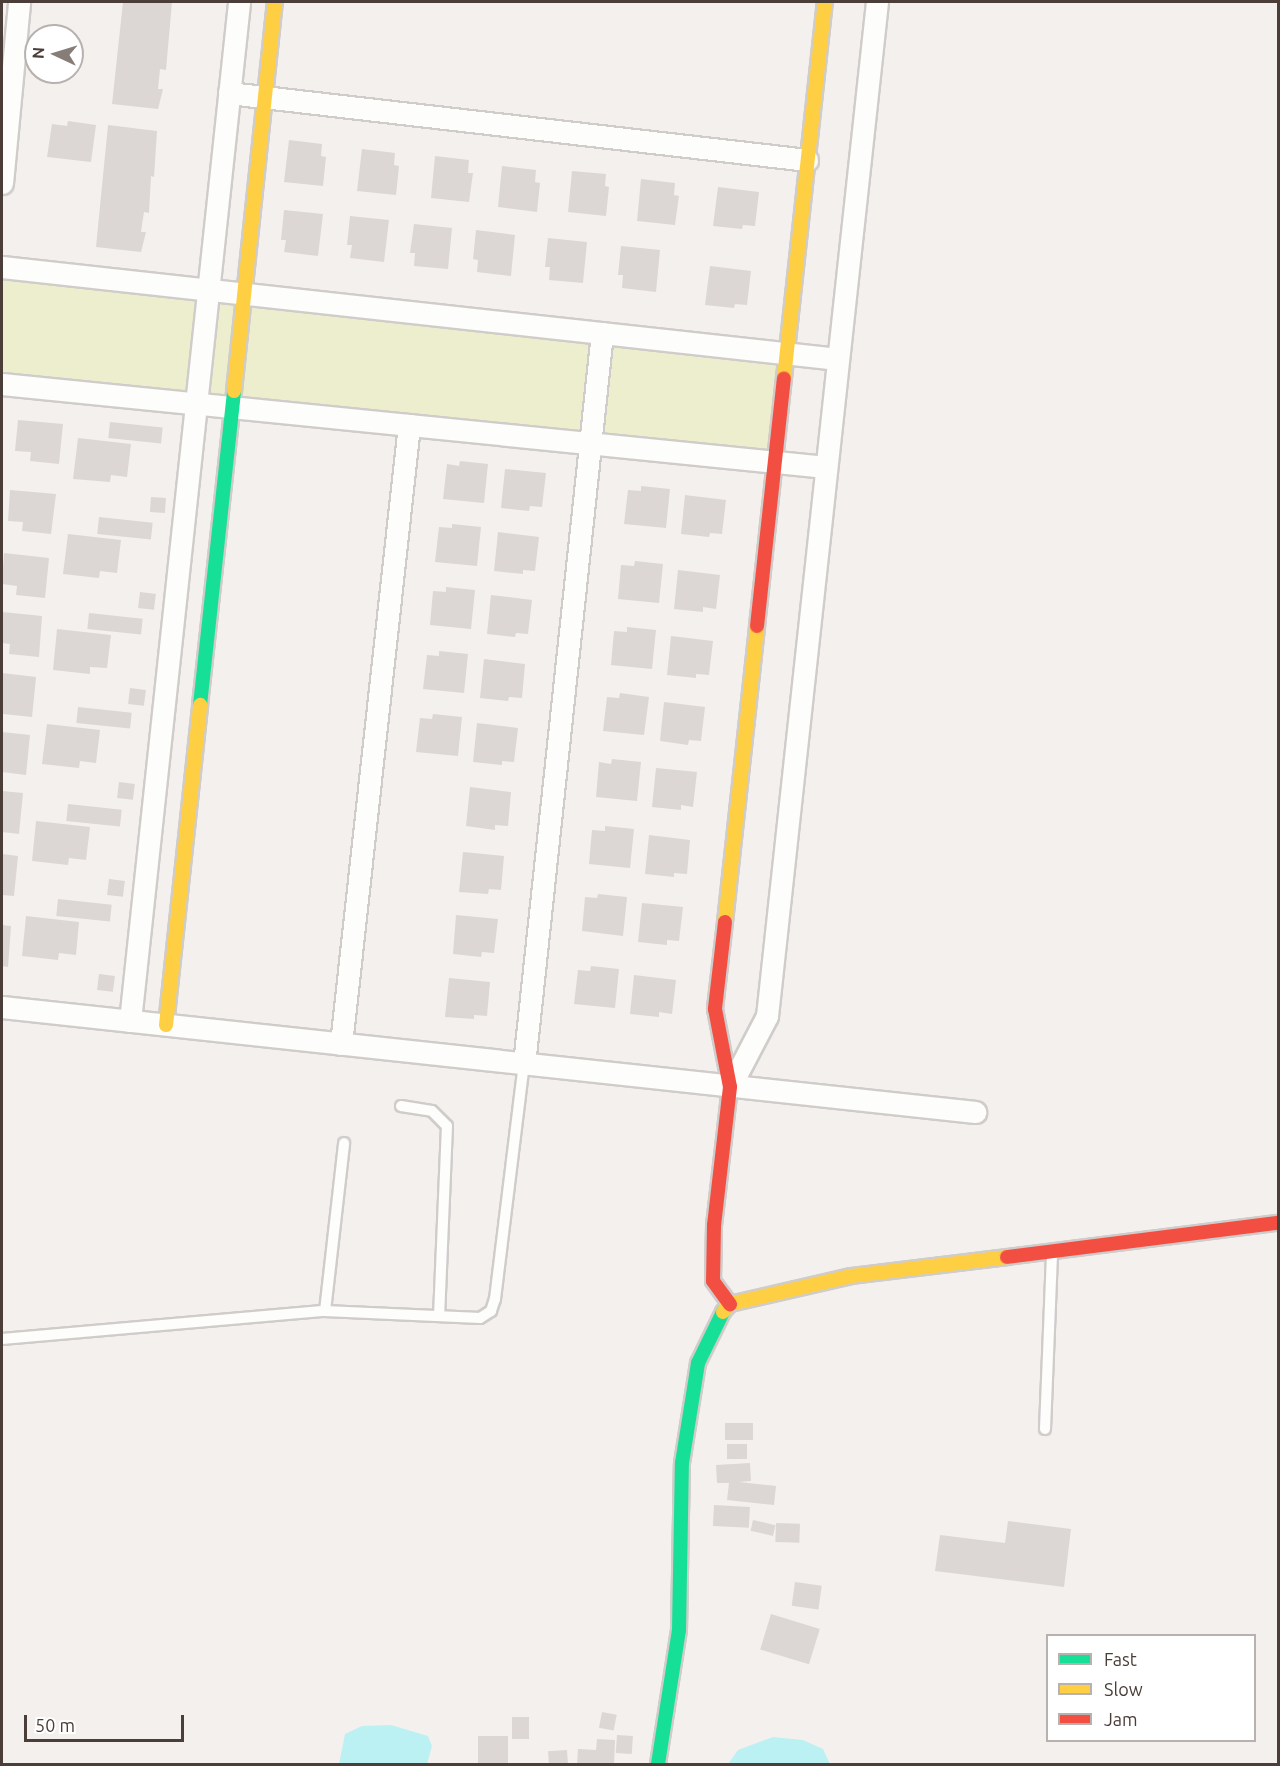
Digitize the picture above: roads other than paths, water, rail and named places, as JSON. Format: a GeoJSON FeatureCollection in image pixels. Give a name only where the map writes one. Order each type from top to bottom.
{"type":"FeatureCollection","features":[{"type":"Feature","properties":{"kind":"street"},"geometry":{"type":"LineString","coordinates":[[2,183],[19,2]]}},
{"type":"Feature","properties":{"kind":"street"},"geometry":{"type":"LineString","coordinates":[[130,1021],[239,2]]}},
{"type":"Feature","properties":{"kind":"street"},"geometry":{"type":"LineString","coordinates":[[166,1025],[275,2]]}},
{"type":"Feature","properties":{"kind":"street"},"geometry":{"type":"LineString","coordinates":[[730,1304],[713,1281],[714,1225],[730,1087],[715,1009],[777,461],[825,2]]}},
{"type":"Feature","properties":{"kind":"street"},"geometry":{"type":"LineString","coordinates":[[730,1087],[767,1016],[877,2]]}},
{"type":"Feature","properties":{"kind":"street"},"geometry":{"type":"LineString","coordinates":[[229,93],[807,160]]}},
{"type":"Feature","properties":{"kind":"street"},"geometry":{"type":"LineString","coordinates":[[2,267],[838,359]]}},
{"type":"Feature","properties":{"kind":"street"},"geometry":{"type":"LineString","coordinates":[[524,1064],[603,333]]}},
{"type":"Feature","properties":{"kind":"street"},"geometry":{"type":"LineString","coordinates":[[2,384],[826,467]]}},
{"type":"Feature","properties":{"kind":"street"},"geometry":{"type":"LineString","coordinates":[[341,1044],[409,425]]}},
{"type":"Feature","properties":{"kind":"street"},"geometry":{"type":"LineString","coordinates":[[2,1007],[975,1112]]}},
{"type":"Feature","properties":{"kind":"street"},"geometry":{"type":"LineString","coordinates":[[658,1764],[679,1630],[682,1463],[698,1363],[716,1320],[730,1304],[851,1276],[1278,1223]]}},
{"type":"Feature","properties":{"kind":"lane"},"geometry":{"type":"LineString","coordinates":[[2,1339],[326,1311],[480,1318],[491,1311],[524,1064]]}},
{"type":"Feature","properties":{"kind":"lane"},"geometry":{"type":"LineString","coordinates":[[401,1106],[432,1110],[447,1126],[439,1316]]}},
{"type":"Feature","properties":{"kind":"lane"},"geometry":{"type":"LineString","coordinates":[[326,1311],[344,1143]]}},
{"type":"Feature","properties":{"kind":"lane"},"geometry":{"type":"LineString","coordinates":[[1045,1429],[1052,1252]]}},
{"type":"Feature","properties":{"kind":"water"},"geometry":{"type":"Polygon","coordinates":[[[391,1725],[428,1736],[432,1746],[427,1764],[339,1764],[345,1734],[362,1726],[391,1725]]]}},
{"type":"Feature","properties":{"kind":"water"},"geometry":{"type":"Polygon","coordinates":[[[773,1737],[803,1740],[823,1749],[830,1764],[728,1764],[738,1750],[773,1737]]]}}]}
